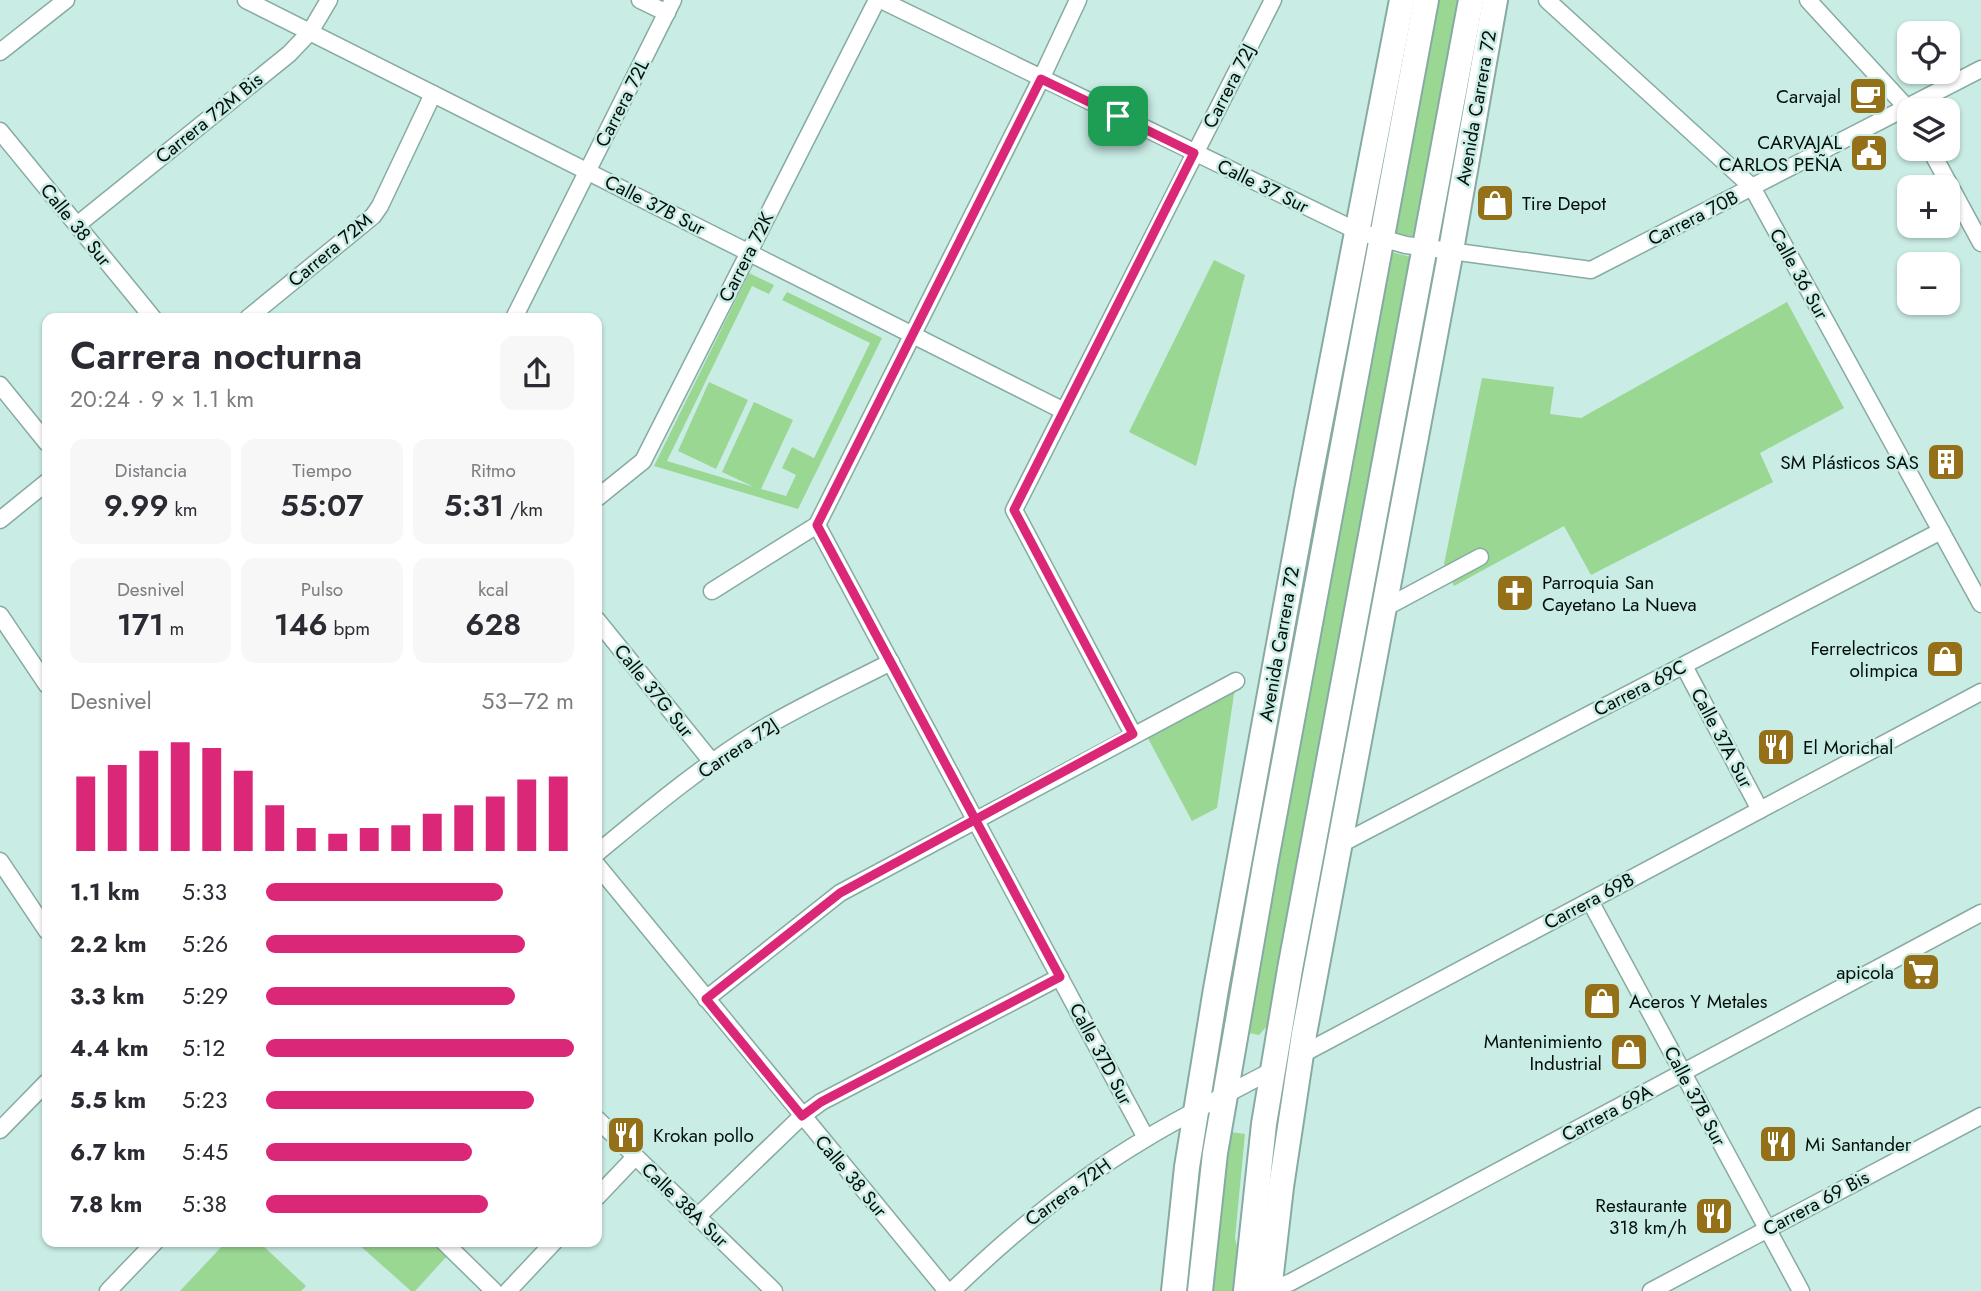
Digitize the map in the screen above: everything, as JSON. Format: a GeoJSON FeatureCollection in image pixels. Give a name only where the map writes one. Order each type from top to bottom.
{"type":"FeatureCollection","features":[{"type":"Feature","properties":{"kind":"highway","name":"Avenida Carrera 72"},"geometry":{"type":"LineString","coordinates":[[1174,1291],[1181,1217],[1216,989],[1297,546],[1402,0]]}},
{"type":"Feature","properties":{"kind":"highway","name":"Avenida Carrera 72"},"geometry":{"type":"LineString","coordinates":[[1200,1291],[1211,1178],[1225,1095],[1335,484],[1426,0]]}},
{"type":"Feature","properties":{"kind":"highway","name":"Avenida Carrera 72"},"geometry":{"type":"LineString","coordinates":[[1246,1291],[1262,1135],[1273,1070],[1471,0]]}},
{"type":"Feature","properties":{"kind":"highway","name":"Avenida Carrera 72"},"geometry":{"type":"LineString","coordinates":[[1269,1291],[1300,1055],[1451,250],[1495,0]]}},
{"type":"Feature","properties":{"kind":"highway"},"geometry":{"type":"LineString","coordinates":[[1386,448],[1423,397]]}},
{"type":"Feature","properties":{"kind":"highway"},"geometry":{"type":"LineString","coordinates":[[1297,546],[1335,484]]}},
{"type":"Feature","properties":{"kind":"street"},"geometry":{"type":"LineString","coordinates":[[0,52],[66,0]]}},
{"type":"Feature","properties":{"kind":"street","name":"Calle 37B Sur"},"geometry":{"type":"LineString","coordinates":[[246,0],[1065,411]]}},
{"type":"Feature","properties":{"kind":"street","name":"Carrera 72M Bis"},"geometry":{"type":"LineString","coordinates":[[77,225],[289,54],[310,32],[329,0]]}},
{"type":"Feature","properties":{"kind":"street"},"geometry":{"type":"LineString","coordinates":[[640,0],[670,7]]}},
{"type":"Feature","properties":{"kind":"street","name":"Calle 37 Sur"},"geometry":{"type":"LineString","coordinates":[[879,0],[1359,232],[1382,240],[1425,248],[1591,270]]}},
{"type":"Feature","properties":{"kind":"street","name":"Carrera 72K"},"geometry":{"type":"LineString","coordinates":[[602,494],[643,461],[879,0]]}},
{"type":"Feature","properties":{"kind":"street"},"geometry":{"type":"LineString","coordinates":[[712,591],[817,525],[1078,0]]}},
{"type":"Feature","properties":{"kind":"street","name":"Carrera 72J"},"geometry":{"type":"LineString","coordinates":[[1133,734],[1014,510],[1273,0]]}},
{"type":"Feature","properties":{"kind":"street","name":"Calle 36 Sur"},"geometry":{"type":"LineString","coordinates":[[1547,0],[1752,187],[1981,604]]}},
{"type":"Feature","properties":{"kind":"street"},"geometry":{"type":"LineString","coordinates":[[1808,0],[1899,98]]}},
{"type":"Feature","properties":{"kind":"street","name":"Carrera 72L"},"geometry":{"type":"LineString","coordinates":[[517,313],[670,7]]}},
{"type":"Feature","properties":{"kind":"street","name":"Carrera 70B"},"geometry":{"type":"LineString","coordinates":[[1927,98],[1981,69]]}},
{"type":"Feature","properties":{"kind":"street","name":"Carrera 72M"},"geometry":{"type":"LineString","coordinates":[[254,313],[373,216],[433,94]]}},
{"type":"Feature","properties":{"kind":"street","name":"Carrera 70B"},"geometry":{"type":"LineString","coordinates":[[1591,270],[1897,114]]}},
{"type":"Feature","properties":{"kind":"street","name":"Calle 38 Sur"},"geometry":{"type":"LineString","coordinates":[[0,131],[149,313]]}},
{"type":"Feature","properties":{"kind":"street"},"geometry":{"type":"LineString","coordinates":[[1937,161],[1981,243]]}},
{"type":"Feature","properties":{"kind":"street"},"geometry":{"type":"LineString","coordinates":[[0,385],[42,437]]}},
{"type":"Feature","properties":{"kind":"street"},"geometry":{"type":"LineString","coordinates":[[0,520],[42,486]]}},
{"type":"Feature","properties":{"kind":"street","name":"Calle 37D Sur"},"geometry":{"type":"LineString","coordinates":[[817,525],[1146,1138]]}},
{"type":"Feature","properties":{"kind":"street","name":"Carrera 69C"},"geometry":{"type":"LineString","coordinates":[[1339,845],[1941,531]]}},
{"type":"Feature","properties":{"kind":"street"},"geometry":{"type":"LineString","coordinates":[[1384,609],[1480,557]]}},
{"type":"Feature","properties":{"kind":"street"},"geometry":{"type":"LineString","coordinates":[[0,615],[42,678]]}},
{"type":"Feature","properties":{"kind":"street","name":"Calle 37G Sur"},"geometry":{"type":"LineString","coordinates":[[602,626],[712,762]]}},
{"type":"Feature","properties":{"kind":"street","name":"Carrera 72J"},"geometry":{"type":"LineString","coordinates":[[602,849],[712,762],[755,733],[891,662]]}},
{"type":"Feature","properties":{"kind":"street","name":"Calle 37A Sur"},"geometry":{"type":"LineString","coordinates":[[1684,666],[1760,810]]}},
{"type":"Feature","properties":{"kind":"street"},"geometry":{"type":"LineString","coordinates":[[706,999],[840,893],[1236,681]]}},
{"type":"Feature","properties":{"kind":"street","name":"Carrera 69B"},"geometry":{"type":"LineString","coordinates":[[1196,1110],[1981,692]]}},
{"type":"Feature","properties":{"kind":"street"},"geometry":{"type":"LineString","coordinates":[[0,861],[42,924]]}},
{"type":"Feature","properties":{"kind":"street","name":"Calle 38 Sur"},"geometry":{"type":"LineString","coordinates":[[602,870],[949,1291]]}},
{"type":"Feature","properties":{"kind":"street","name":"Calle 37B Sur"},"geometry":{"type":"LineString","coordinates":[[1590,901],[1801,1291]]}},
{"type":"Feature","properties":{"kind":"street","name":"Carrera 69A"},"geometry":{"type":"LineString","coordinates":[[1269,1291],[1302,1276],[1981,913]]}},
{"type":"Feature","properties":{"kind":"street"},"geometry":{"type":"LineString","coordinates":[[697,1217],[802,1116],[821,1102],[1060,977]]}},
{"type":"Feature","properties":{"kind":"street"},"geometry":{"type":"LineString","coordinates":[[0,1130],[42,1087]]}},
{"type":"Feature","properties":{"kind":"street","name":"Carrera 72H"},"geometry":{"type":"LineString","coordinates":[[949,1291],[1025,1223],[1095,1171],[1196,1110]]}},
{"type":"Feature","properties":{"kind":"street","name":"Carrera 69 Bis"},"geometry":{"type":"LineString","coordinates":[[1651,1291],[1981,1116]]}},
{"type":"Feature","properties":{"kind":"street","name":"Calle 38A Sur"},"geometry":{"type":"LineString","coordinates":[[602,1124],[774,1291]]}},
{"type":"Feature","properties":{"kind":"street"},"geometry":{"type":"LineString","coordinates":[[602,1192],[635,1157]]}},
{"type":"Feature","properties":{"kind":"street"},"geometry":{"type":"LineString","coordinates":[[108,1291],[150,1247]]}},
{"type":"Feature","properties":{"kind":"street"},"geometry":{"type":"LineString","coordinates":[[449,1247],[494,1291]]}},
{"type":"Feature","properties":{"kind":"street"},"geometry":{"type":"LineString","coordinates":[[508,1291],[549,1247]]}},
{"type":"Feature","properties":{"kind":"green space"},"geometry":{"type":"Polygon","coordinates":[[[1432,0],[1459,0],[1416,237],[1389,232],[1432,0]]]}},
{"type":"Feature","properties":{"kind":"green space"},"geometry":{"type":"Polygon","coordinates":[[[1387,251],[1411,257],[1270,1023],[1259,1035],[1249,1033],[1248,1028],[1262,956],[1269,873],[1387,251]]]}},
{"type":"Feature","properties":{"kind":"green space"},"geometry":{"type":"Polygon","coordinates":[[[1214,260],[1245,275],[1196,466],[1129,432],[1214,260]]]}},
{"type":"Feature","properties":{"kind":"green space"},"geometry":{"type":"Polygon","coordinates":[[[749,273],[774,285],[769,294],[752,286],[667,461],[754,487],[722,472],[754,402],[793,420],[761,489],[786,496],[796,475],[782,468],[792,447],[814,458],[870,343],[782,300],[787,292],[882,338],[798,509],[654,466],[749,273]]]}},
{"type":"Feature","properties":{"kind":"green space"},"geometry":{"type":"Polygon","coordinates":[[[1787,302],[1844,408],[1760,453],[1773,482],[1591,575],[1564,526],[1454,586],[1444,564],[1482,378],[1554,387],[1550,414],[1581,418],[1787,302]]]}},
{"type":"Feature","properties":{"kind":"green space"},"geometry":{"type":"Polygon","coordinates":[[[709,382],[748,400],[716,469],[678,451],[709,382]]]}},
{"type":"Feature","properties":{"kind":"green space"},"geometry":{"type":"Polygon","coordinates":[[[1236,681],[1217,808],[1192,821],[1143,729],[1236,681]]]}},
{"type":"Feature","properties":{"kind":"green space"},"geometry":{"type":"Polygon","coordinates":[[[1230,1132],[1245,1134],[1235,1238],[1241,1265],[1239,1291],[1212,1291],[1230,1132]]]}},
{"type":"Feature","properties":{"kind":"green space"},"geometry":{"type":"Polygon","coordinates":[[[221,1247],[264,1247],[306,1286],[301,1291],[180,1291],[221,1247]]]}},
{"type":"Feature","properties":{"kind":"green space"},"geometry":{"type":"Polygon","coordinates":[[[362,1247],[455,1247],[415,1291],[411,1291],[362,1247]]]}},
{"type":"Feature","properties":{"kind":"place","name":"Carvajal"},"geometry":{"type":"Point","coordinates":[1868,96]}},
{"type":"Feature","properties":{"kind":"place","name":"CARVAJAL CARLOS PEÑA"},"geometry":{"type":"Point","coordinates":[1869,153]}},
{"type":"Feature","properties":{"kind":"place","name":"Tire Depot"},"geometry":{"type":"Point","coordinates":[1495,203]}},
{"type":"Feature","properties":{"kind":"place","name":"SM Plásticos SAS"},"geometry":{"type":"Point","coordinates":[1946,462]}},
{"type":"Feature","properties":{"kind":"place","name":"Parroquia San Cayetano La Nueva"},"geometry":{"type":"Point","coordinates":[1515,593]}},
{"type":"Feature","properties":{"kind":"place","name":"Ferrelectricos olimpica"},"geometry":{"type":"Point","coordinates":[1945,659]}},
{"type":"Feature","properties":{"kind":"place","name":"El Morichal"},"geometry":{"type":"Point","coordinates":[1776,747]}},
{"type":"Feature","properties":{"kind":"place","name":"apicola"},"geometry":{"type":"Point","coordinates":[1921,972]}},
{"type":"Feature","properties":{"kind":"place","name":"Aceros Y Metales"},"geometry":{"type":"Point","coordinates":[1602,1001]}},
{"type":"Feature","properties":{"kind":"place","name":"Mantenimiento Industrial"},"geometry":{"type":"Point","coordinates":[1629,1052]}},
{"type":"Feature","properties":{"kind":"place","name":"Krokan pollo"},"geometry":{"type":"Point","coordinates":[626,1135]}},
{"type":"Feature","properties":{"kind":"place","name":"Mi Santander"},"geometry":{"type":"Point","coordinates":[1778,1144]}},
{"type":"Feature","properties":{"kind":"place","name":"Restaurante 318 km/h"},"geometry":{"type":"Point","coordinates":[1714,1216]}},
{"type":"Feature","properties":{"kind":"route"},"geometry":{"type":"LineString","coordinates":[[1118,116],[1041,79],[817,525],[891,662],[975,819],[1017,898],[1060,977],[821,1102],[802,1116],[706,999],[840,893],[975,819],[1133,734],[1014,510],[1194,153],[1118,116]]}}]}
